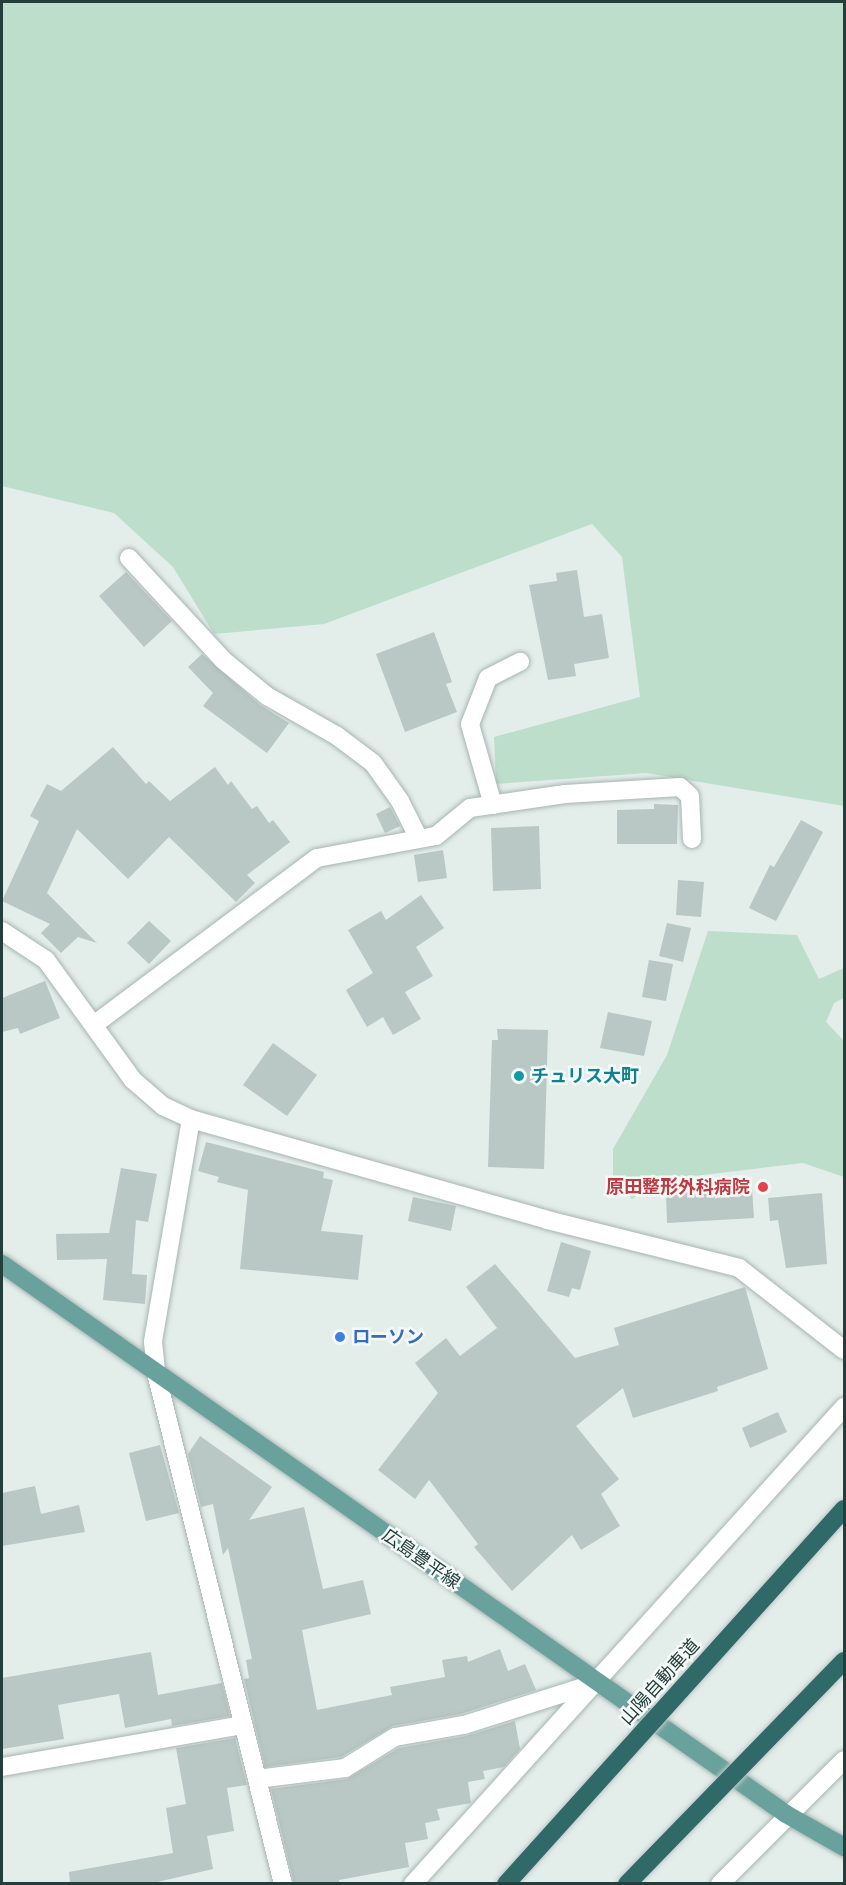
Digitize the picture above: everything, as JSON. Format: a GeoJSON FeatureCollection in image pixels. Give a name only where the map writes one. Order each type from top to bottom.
{"type":"FeatureCollection","features":[{"type":"Feature","properties":{"kind":"highway","name":"山陽自動車道"},"geometry":{"type":"LineString","coordinates":[[506,1884],[844,1509]]}},
{"type":"Feature","properties":{"kind":"highway"},"geometry":{"type":"LineString","coordinates":[[627,1884],[844,1661]]}},
{"type":"Feature","properties":{"kind":"main road","name":"広島豊平線"},"geometry":{"type":"LineString","coordinates":[[2,1264],[596,1683],[786,1814],[844,1847]]}},
{"type":"Feature","properties":{"kind":"street"},"geometry":{"type":"LineString","coordinates":[[129,558],[223,660],[267,696],[337,736],[373,763],[400,801],[418,839]]}},
{"type":"Feature","properties":{"kind":"street"},"geometry":{"type":"LineString","coordinates":[[493,805],[470,724],[488,678],[520,663]]}},
{"type":"Feature","properties":{"kind":"street"},"geometry":{"type":"LineString","coordinates":[[95,1024],[317,858],[436,836],[470,808],[565,794],[680,787],[690,796],[692,839]]}},
{"type":"Feature","properties":{"kind":"street"},"geometry":{"type":"LineString","coordinates":[[2,931],[46,960],[95,1024],[133,1080],[163,1106],[191,1119],[547,1220],[739,1268],[844,1350]]}},
{"type":"Feature","properties":{"kind":"street"},"geometry":{"type":"LineString","coordinates":[[191,1119],[153,1341],[156,1373],[283,1884]]}},
{"type":"Feature","properties":{"kind":"street"},"geometry":{"type":"LineString","coordinates":[[413,1884],[844,1407]]}},
{"type":"Feature","properties":{"kind":"street"},"geometry":{"type":"LineString","coordinates":[[257,1779],[345,1768],[395,1737],[464,1725],[596,1683]]}},
{"type":"Feature","properties":{"kind":"street"},"geometry":{"type":"LineString","coordinates":[[2,1767],[243,1725]]}},
{"type":"Feature","properties":{"kind":"street"},"geometry":{"type":"LineString","coordinates":[[720,1884],[786,1814],[844,1760]]}},
{"type":"Feature","properties":{"kind":"green space"},"geometry":{"type":"Polygon","coordinates":[[[2,2],[844,2],[844,806],[646,773],[496,784],[494,737],[640,697],[622,557],[592,524],[324,624],[214,634],[173,567],[114,513],[2,486],[2,2]]]}},
{"type":"Feature","properties":{"kind":"green space"},"geometry":{"type":"Polygon","coordinates":[[[708,931],[797,935],[819,979],[844,968],[844,998],[834,1003],[826,1022],[844,1041],[844,1177],[803,1163],[660,1180],[632,1199],[613,1181],[613,1149],[667,1055],[708,931]]]}},
{"type":"Feature","properties":{"kind":"building"},"geometry":{"type":"Polygon","coordinates":[[[577,570],[584,617],[602,614],[609,658],[574,664],[576,676],[548,680],[529,585],[557,581],[556,573],[577,570]]]}},
{"type":"Feature","properties":{"kind":"building"},"geometry":{"type":"Polygon","coordinates":[[[126,572],[172,621],[144,647],[99,596],[126,572]]]}},
{"type":"Feature","properties":{"kind":"building"},"geometry":{"type":"Polygon","coordinates":[[[434,632],[452,682],[446,684],[457,712],[405,732],[376,654],[434,632]]]}},
{"type":"Feature","properties":{"kind":"building"},"geometry":{"type":"Polygon","coordinates":[[[202,654],[260,705],[289,723],[267,753],[203,706],[213,693],[188,667],[202,654]]]}},
{"type":"Feature","properties":{"kind":"building"},"geometry":{"type":"Polygon","coordinates":[[[113,747],[146,784],[149,781],[170,801],[215,767],[228,785],[231,781],[252,809],[257,806],[269,823],[273,820],[290,842],[247,875],[255,883],[236,902],[169,837],[128,879],[77,829],[47,893],[97,943],[78,937],[61,953],[41,933],[50,924],[2,901],[39,821],[30,816],[47,784],[61,791],[113,747]]]}},
{"type":"Feature","properties":{"kind":"building"},"geometry":{"type":"Polygon","coordinates":[[[654,804],[678,805],[677,844],[617,844],[617,810],[654,809],[654,804]]]}},
{"type":"Feature","properties":{"kind":"building"},"geometry":{"type":"Polygon","coordinates":[[[390,807],[400,826],[385,833],[376,814],[390,807]]]}},
{"type":"Feature","properties":{"kind":"building"},"geometry":{"type":"Polygon","coordinates":[[[801,820],[823,832],[776,921],[749,908],[770,865],[774,867],[801,820]]]}},
{"type":"Feature","properties":{"kind":"building"},"geometry":{"type":"Polygon","coordinates":[[[539,826],[541,889],[493,891],[491,828],[539,826]]]}},
{"type":"Feature","properties":{"kind":"building"},"geometry":{"type":"Polygon","coordinates":[[[443,850],[447,878],[418,882],[414,855],[443,850]]]}},
{"type":"Feature","properties":{"kind":"building"},"geometry":{"type":"Polygon","coordinates":[[[678,880],[704,882],[701,917],[676,915],[678,880]]]}},
{"type":"Feature","properties":{"kind":"building"},"geometry":{"type":"Polygon","coordinates":[[[421,895],[444,928],[416,947],[433,976],[405,992],[421,1019],[393,1035],[383,1017],[367,1027],[346,990],[373,973],[348,930],[381,911],[386,920],[421,895]]]}},
{"type":"Feature","properties":{"kind":"building"},"geometry":{"type":"Polygon","coordinates":[[[149,921],[171,941],[149,964],[127,943],[149,921]]]}},
{"type":"Feature","properties":{"kind":"building"},"geometry":{"type":"Polygon","coordinates":[[[667,923],[691,928],[683,962],[659,956],[667,923]]]}},
{"type":"Feature","properties":{"kind":"building"},"geometry":{"type":"Polygon","coordinates":[[[649,960],[673,964],[666,1001],[642,997],[649,960]]]}},
{"type":"Feature","properties":{"kind":"building"},"geometry":{"type":"Polygon","coordinates":[[[45,981],[60,1018],[20,1034],[18,1028],[2,1032],[2,998],[45,981]]]}},
{"type":"Feature","properties":{"kind":"building"},"geometry":{"type":"Polygon","coordinates":[[[608,1012],[652,1021],[644,1056],[600,1048],[608,1012]]]}},
{"type":"Feature","properties":{"kind":"building","name":"チュリス大町"},"geometry":{"type":"Polygon","coordinates":[[[497,1029],[548,1030],[544,1169],[488,1167],[492,1040],[498,1040],[497,1029]]]}},
{"type":"Feature","properties":{"kind":"building"},"geometry":{"type":"Polygon","coordinates":[[[273,1043],[317,1075],[287,1116],[243,1085],[273,1043]]]}},
{"type":"Feature","properties":{"kind":"building"},"geometry":{"type":"Polygon","coordinates":[[[206,1142],[324,1172],[323,1178],[333,1180],[321,1231],[363,1235],[358,1280],[240,1269],[248,1190],[217,1182],[219,1177],[198,1171],[206,1142]]]}},
{"type":"Feature","properties":{"kind":"building"},"geometry":{"type":"Polygon","coordinates":[[[121,1168],[157,1174],[148,1222],[136,1220],[132,1274],[147,1275],[145,1304],[103,1300],[107,1259],[57,1260],[56,1234],[109,1233],[121,1168]]]}},
{"type":"Feature","properties":{"kind":"building"},"geometry":{"type":"Polygon","coordinates":[[[752,1188],[754,1218],[667,1223],[666,1193],[752,1188]]]}},
{"type":"Feature","properties":{"kind":"building"},"geometry":{"type":"Polygon","coordinates":[[[822,1193],[827,1264],[786,1268],[778,1220],[770,1221],[768,1198],[822,1193]]]}},
{"type":"Feature","properties":{"kind":"building"},"geometry":{"type":"Polygon","coordinates":[[[413,1197],[456,1206],[451,1231],[408,1221],[413,1197]]]}},
{"type":"Feature","properties":{"kind":"building"},"geometry":{"type":"Polygon","coordinates":[[[561,1242],[591,1251],[580,1290],[572,1288],[569,1297],[547,1291],[561,1242]]]}},
{"type":"Feature","properties":{"kind":"building"},"geometry":{"type":"Polygon","coordinates":[[[495,1264],[575,1358],[619,1345],[614,1328],[745,1287],[768,1369],[717,1387],[718,1391],[633,1418],[623,1388],[576,1426],[619,1479],[601,1494],[620,1526],[581,1550],[572,1535],[512,1591],[474,1547],[478,1544],[429,1480],[415,1499],[378,1470],[438,1393],[415,1363],[446,1338],[460,1356],[497,1328],[466,1287],[495,1264]]]}},
{"type":"Feature","properties":{"kind":"building"},"geometry":{"type":"Polygon","coordinates":[[[778,1412],[787,1432],[750,1448],[742,1428],[778,1412]]]}},
{"type":"Feature","properties":{"kind":"building"},"geometry":{"type":"Polygon","coordinates":[[[200,1436],[272,1487],[249,1520],[304,1507],[323,1589],[363,1580],[371,1614],[302,1630],[317,1710],[392,1695],[390,1687],[445,1677],[442,1660],[467,1656],[468,1662],[500,1649],[508,1671],[525,1664],[536,1690],[461,1714],[393,1726],[341,1757],[265,1767],[244,1679],[249,1678],[246,1660],[252,1659],[228,1548],[223,1555],[213,1504],[201,1507],[188,1454],[200,1436]]]}},
{"type":"Feature","properties":{"kind":"building"},"geometry":{"type":"Polygon","coordinates":[[[160,1445],[179,1513],[146,1521],[129,1453],[160,1445]]]}},
{"type":"Feature","properties":{"kind":"building"},"geometry":{"type":"Polygon","coordinates":[[[35,1486],[41,1514],[79,1505],[85,1532],[2,1546],[2,1493],[35,1486]]]}},
{"type":"Feature","properties":{"kind":"building"},"geometry":{"type":"Polygon","coordinates":[[[151,1652],[158,1695],[222,1683],[230,1716],[172,1726],[171,1719],[125,1728],[119,1694],[58,1705],[64,1739],[2,1749],[2,1678],[151,1652]]]}},
{"type":"Feature","properties":{"kind":"building"},"geometry":{"type":"Polygon","coordinates":[[[515,1721],[520,1749],[504,1767],[483,1771],[485,1779],[468,1782],[471,1803],[437,1809],[440,1820],[425,1823],[428,1839],[405,1843],[409,1867],[339,1880],[340,1884],[294,1884],[271,1789],[347,1779],[399,1748],[466,1736],[515,1721]]]}},
{"type":"Feature","properties":{"kind":"building"},"geometry":{"type":"Polygon","coordinates":[[[235,1738],[247,1785],[227,1788],[234,1831],[207,1836],[213,1869],[149,1884],[70,1884],[69,1872],[173,1853],[166,1808],[186,1804],[176,1748],[235,1738]]]}},
{"type":"Feature","properties":{"kind":"place","name":"チュリス大町"},"geometry":{"type":"Point","coordinates":[519,1076]}},
{"type":"Feature","properties":{"kind":"place","name":"原田整形外科病院"},"geometry":{"type":"Point","coordinates":[763,1187]}},
{"type":"Feature","properties":{"kind":"place","name":"ローソン"},"geometry":{"type":"Point","coordinates":[340,1337]}}]}
